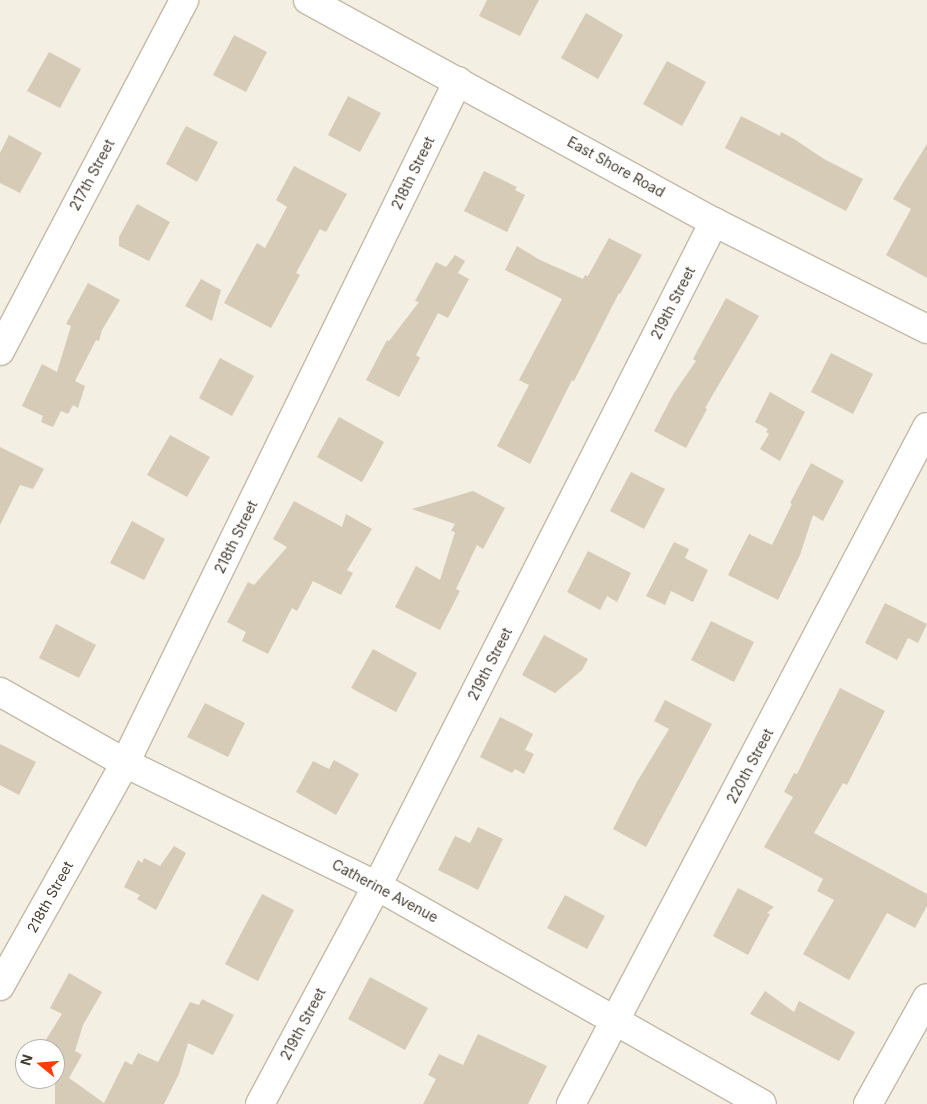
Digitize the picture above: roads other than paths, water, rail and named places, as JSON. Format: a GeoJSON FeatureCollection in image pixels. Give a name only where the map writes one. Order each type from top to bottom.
{"type":"FeatureCollection","features":[{"type":"Feature","properties":{"kind":"street","name":"217th Street"},"geometry":{"type":"LineString","coordinates":[[0,351],[184,0]]}},
{"type":"Feature","properties":{"kind":"street","name":"East Shore Road"},"geometry":{"type":"LineString","coordinates":[[308,0],[714,222],[927,330]]}},
{"type":"Feature","properties":{"kind":"street","name":"218th Street"},"geometry":{"type":"LineString","coordinates":[[0,986],[125,763],[458,81]]}},
{"type":"Feature","properties":{"kind":"street","name":"219th Street"},"geometry":{"type":"LineString","coordinates":[[260,1104],[378,886],[714,222]]}},
{"type":"Feature","properties":{"kind":"street","name":"220th Street"},"geometry":{"type":"LineString","coordinates":[[571,1104],[617,1020],[927,426]]}},
{"type":"Feature","properties":{"kind":"street","name":"Catherine Avenue"},"geometry":{"type":"LineString","coordinates":[[0,692],[125,763],[378,886],[762,1104]]}},
{"type":"Feature","properties":{"kind":"street"},"geometry":{"type":"LineString","coordinates":[[868,1104],[927,998]]}}]}
